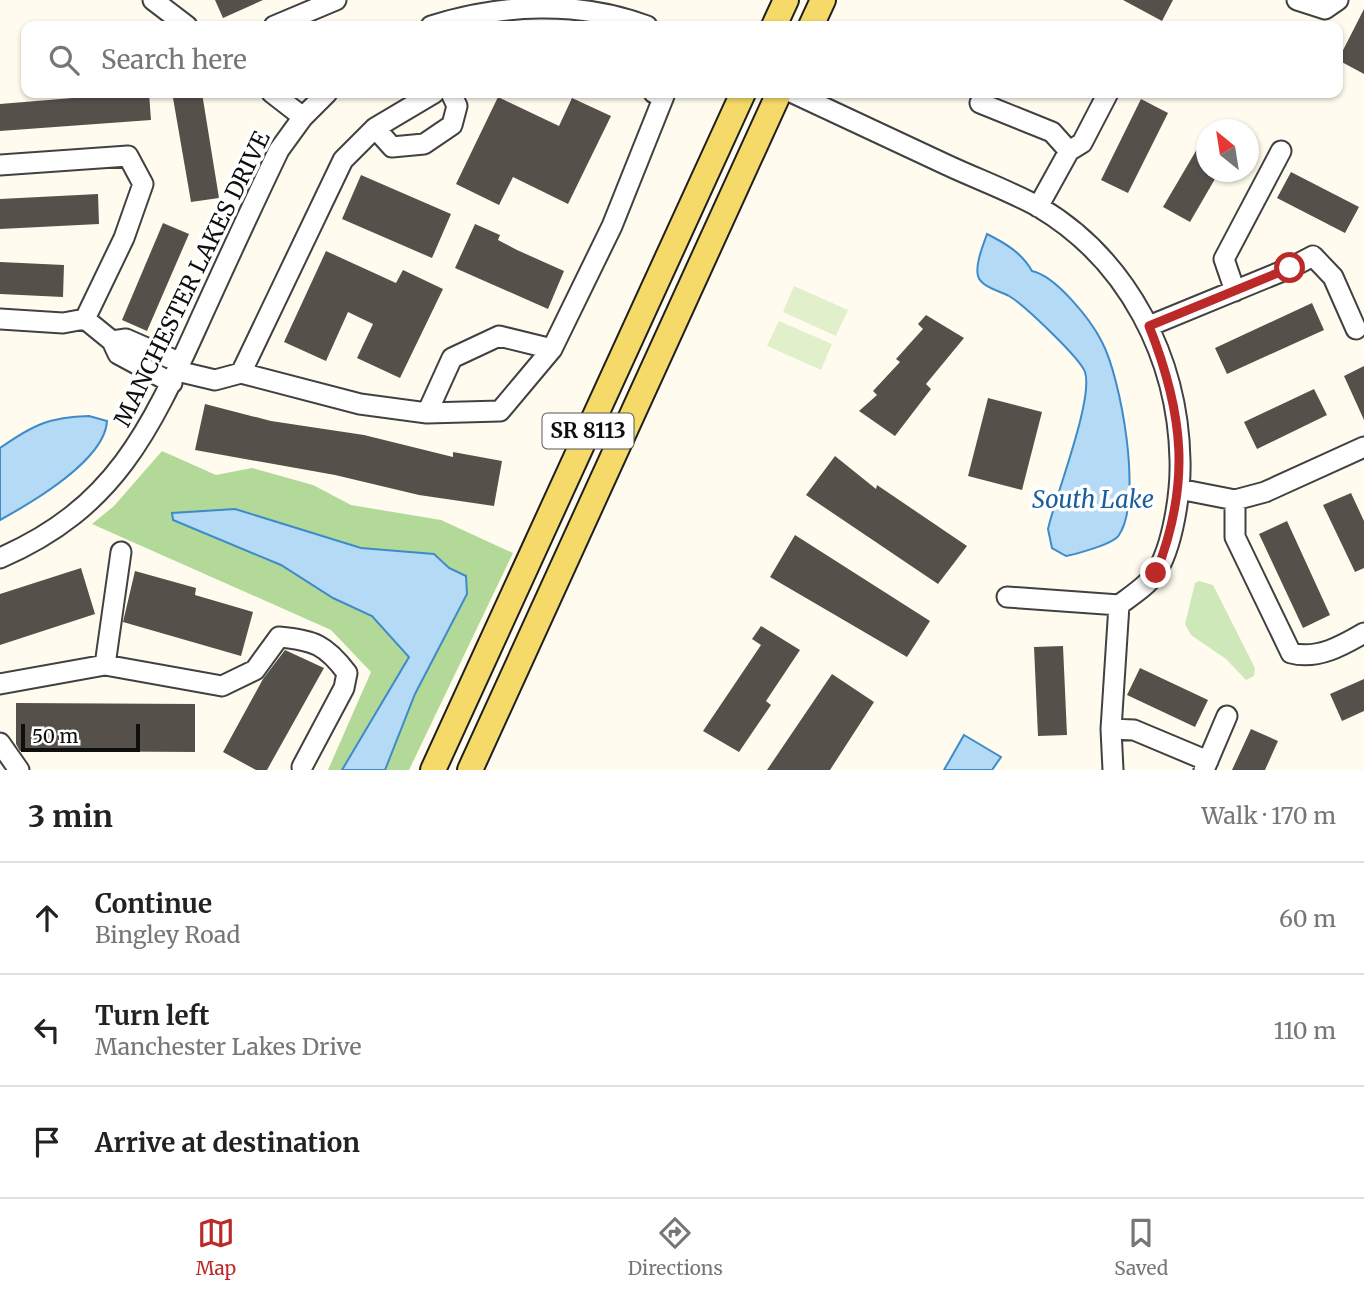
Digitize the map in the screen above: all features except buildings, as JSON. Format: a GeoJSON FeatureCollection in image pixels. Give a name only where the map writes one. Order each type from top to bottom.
{"type":"FeatureCollection","features":[{"type":"Feature","properties":{"kind":"main road"},"geometry":{"type":"LineString","coordinates":[[776,21],[786,0]]}},
{"type":"Feature","properties":{"kind":"main road"},"geometry":{"type":"LineString","coordinates":[[813,21],[823,0]]}},
{"type":"Feature","properties":{"kind":"main road","name":"SR 8113"},"geometry":{"type":"LineString","coordinates":[[433,770],[741,98]]}},
{"type":"Feature","properties":{"kind":"main road","name":"SR 8113"},"geometry":{"type":"LineString","coordinates":[[470,770],[777,98]]}},
{"type":"Feature","properties":{"kind":"street"},"geometry":{"type":"LineString","coordinates":[[153,0],[180,21]]}},
{"type":"Feature","properties":{"kind":"street"},"geometry":{"type":"LineString","coordinates":[[286,21],[336,0]]}},
{"type":"Feature","properties":{"kind":"street"},"geometry":{"type":"LineString","coordinates":[[1297,0],[1325,9],[1338,0]]}},
{"type":"Feature","properties":{"kind":"street"},"geometry":{"type":"LineString","coordinates":[[452,21],[510,7],[591,10],[630,21]]}},
{"type":"Feature","properties":{"kind":"street"},"geometry":{"type":"LineString","coordinates":[[278,98],[303,117]]}},
{"type":"Feature","properties":{"kind":"street","name":"MANCHESTER LAKES DRIVE"},"geometry":{"type":"LineString","coordinates":[[0,558],[50,532],[96,496],[141,441],[177,372],[279,150],[303,117],[322,98]]}},
{"type":"Feature","properties":{"kind":"street"},"geometry":{"type":"LineString","coordinates":[[241,373],[343,160],[375,128],[426,98]]}},
{"type":"Feature","properties":{"kind":"street"},"geometry":{"type":"LineString","coordinates":[[375,128],[392,147],[424,144],[452,125],[457,106],[453,98]]}},
{"type":"Feature","properties":{"kind":"street"},"geometry":{"type":"LineString","coordinates":[[0,319],[63,323],[85,319],[112,341],[118,354],[177,372],[215,380],[241,373],[360,404],[427,413],[500,411],[552,349],[612,226],[663,98]]}},
{"type":"Feature","properties":{"kind":"street"},"geometry":{"type":"LineString","coordinates":[[804,98],[1038,207],[1090,248],[1110,268],[1149,326],[1167,372],[1180,433],[1179,489],[1167,545],[1156,573],[1119,604],[1007,597]]}},
{"type":"Feature","properties":{"kind":"street"},"geometry":{"type":"LineString","coordinates":[[1038,207],[1069,151],[1082,143],[1105,98]]}},
{"type":"Feature","properties":{"kind":"street"},"geometry":{"type":"LineString","coordinates":[[980,103],[1052,132],[1069,151]]}},
{"type":"Feature","properties":{"kind":"street"},"geometry":{"type":"LineString","coordinates":[[1236,291],[1224,259],[1281,151]]}},
{"type":"Feature","properties":{"kind":"street"},"geometry":{"type":"LineString","coordinates":[[0,165],[128,156],[143,184],[124,238],[85,319]]}},
{"type":"Feature","properties":{"kind":"street"},"geometry":{"type":"LineString","coordinates":[[1149,326],[1236,291],[1312,256],[1333,278],[1356,329]]}},
{"type":"Feature","properties":{"kind":"street"},"geometry":{"type":"LineString","coordinates":[[427,413],[452,358],[499,336],[552,349]]}},
{"type":"Feature","properties":{"kind":"street"},"geometry":{"type":"LineString","coordinates":[[1179,489],[1235,500],[1265,492],[1364,447]]}},
{"type":"Feature","properties":{"kind":"street"},"geometry":{"type":"LineString","coordinates":[[1235,500],[1235,537],[1291,653],[1303,656],[1321,653],[1364,634]]}},
{"type":"Feature","properties":{"kind":"street"},"geometry":{"type":"LineString","coordinates":[[105,665],[121,552]]}},
{"type":"Feature","properties":{"kind":"street"},"geometry":{"type":"LineString","coordinates":[[1113,770],[1111,729],[1119,604]]}},
{"type":"Feature","properties":{"kind":"street"},"geometry":{"type":"LineString","coordinates":[[0,684],[105,665],[222,686],[255,670],[279,637],[309,639],[332,653],[347,673],[344,688],[302,767]]}},
{"type":"Feature","properties":{"kind":"street"},"geometry":{"type":"LineString","coordinates":[[1111,729],[1134,730],[1206,766],[1227,716]]}},
{"type":"Feature","properties":{"kind":"street"},"geometry":{"type":"LineString","coordinates":[[0,743],[19,770]]}},
{"type":"Feature","properties":{"kind":"green space"},"geometry":{"type":"Polygon","coordinates":[[[794,286],[848,310],[836,336],[783,312],[794,286]]]}},
{"type":"Feature","properties":{"kind":"green space"},"geometry":{"type":"Polygon","coordinates":[[[779,321],[832,344],[821,370],[767,346],[779,321]]]}},
{"type":"Feature","properties":{"kind":"green space"},"geometry":{"type":"Polygon","coordinates":[[[162,451],[216,475],[252,468],[313,485],[351,505],[441,520],[513,553],[409,770],[328,770],[371,672],[331,630],[92,524],[114,506],[162,451]]]}},
{"type":"Feature","properties":{"kind":"green space"},"geometry":{"type":"Polygon","coordinates":[[[1199,581],[1213,585],[1255,668],[1254,676],[1246,680],[1226,659],[1191,635],[1185,624],[1195,583],[1199,581]]]}},
{"type":"Feature","properties":{"kind":"water","name":"South Lake"},"geometry":{"type":"Polygon","coordinates":[[[987,234],[1012,249],[1032,271],[1052,281],[1072,300],[1097,333],[1109,359],[1127,439],[1129,495],[1126,518],[1119,535],[1094,548],[1066,556],[1052,548],[1048,529],[1079,425],[1084,403],[1085,372],[1062,344],[1026,309],[980,280],[978,266],[987,234]]]}},
{"type":"Feature","properties":{"kind":"water"},"geometry":{"type":"Polygon","coordinates":[[[89,416],[107,421],[103,436],[94,451],[64,479],[0,520],[0,448],[22,433],[52,420],[89,416]]]}},
{"type":"Feature","properties":{"kind":"water"},"geometry":{"type":"Polygon","coordinates":[[[235,509],[361,548],[434,554],[449,568],[466,576],[467,594],[415,694],[385,770],[342,770],[409,657],[372,616],[333,598],[281,565],[173,520],[172,513],[235,509]]]}},
{"type":"Feature","properties":{"kind":"water"},"geometry":{"type":"Polygon","coordinates":[[[964,735],[1001,757],[992,770],[944,770],[964,735]]]}},
{"type":"Feature","properties":{"kind":"route"},"geometry":{"type":"LineString","coordinates":[[1156,573],[1167,545],[1177,506],[1180,433],[1167,372],[1149,326],[1290,268]]}}]}
